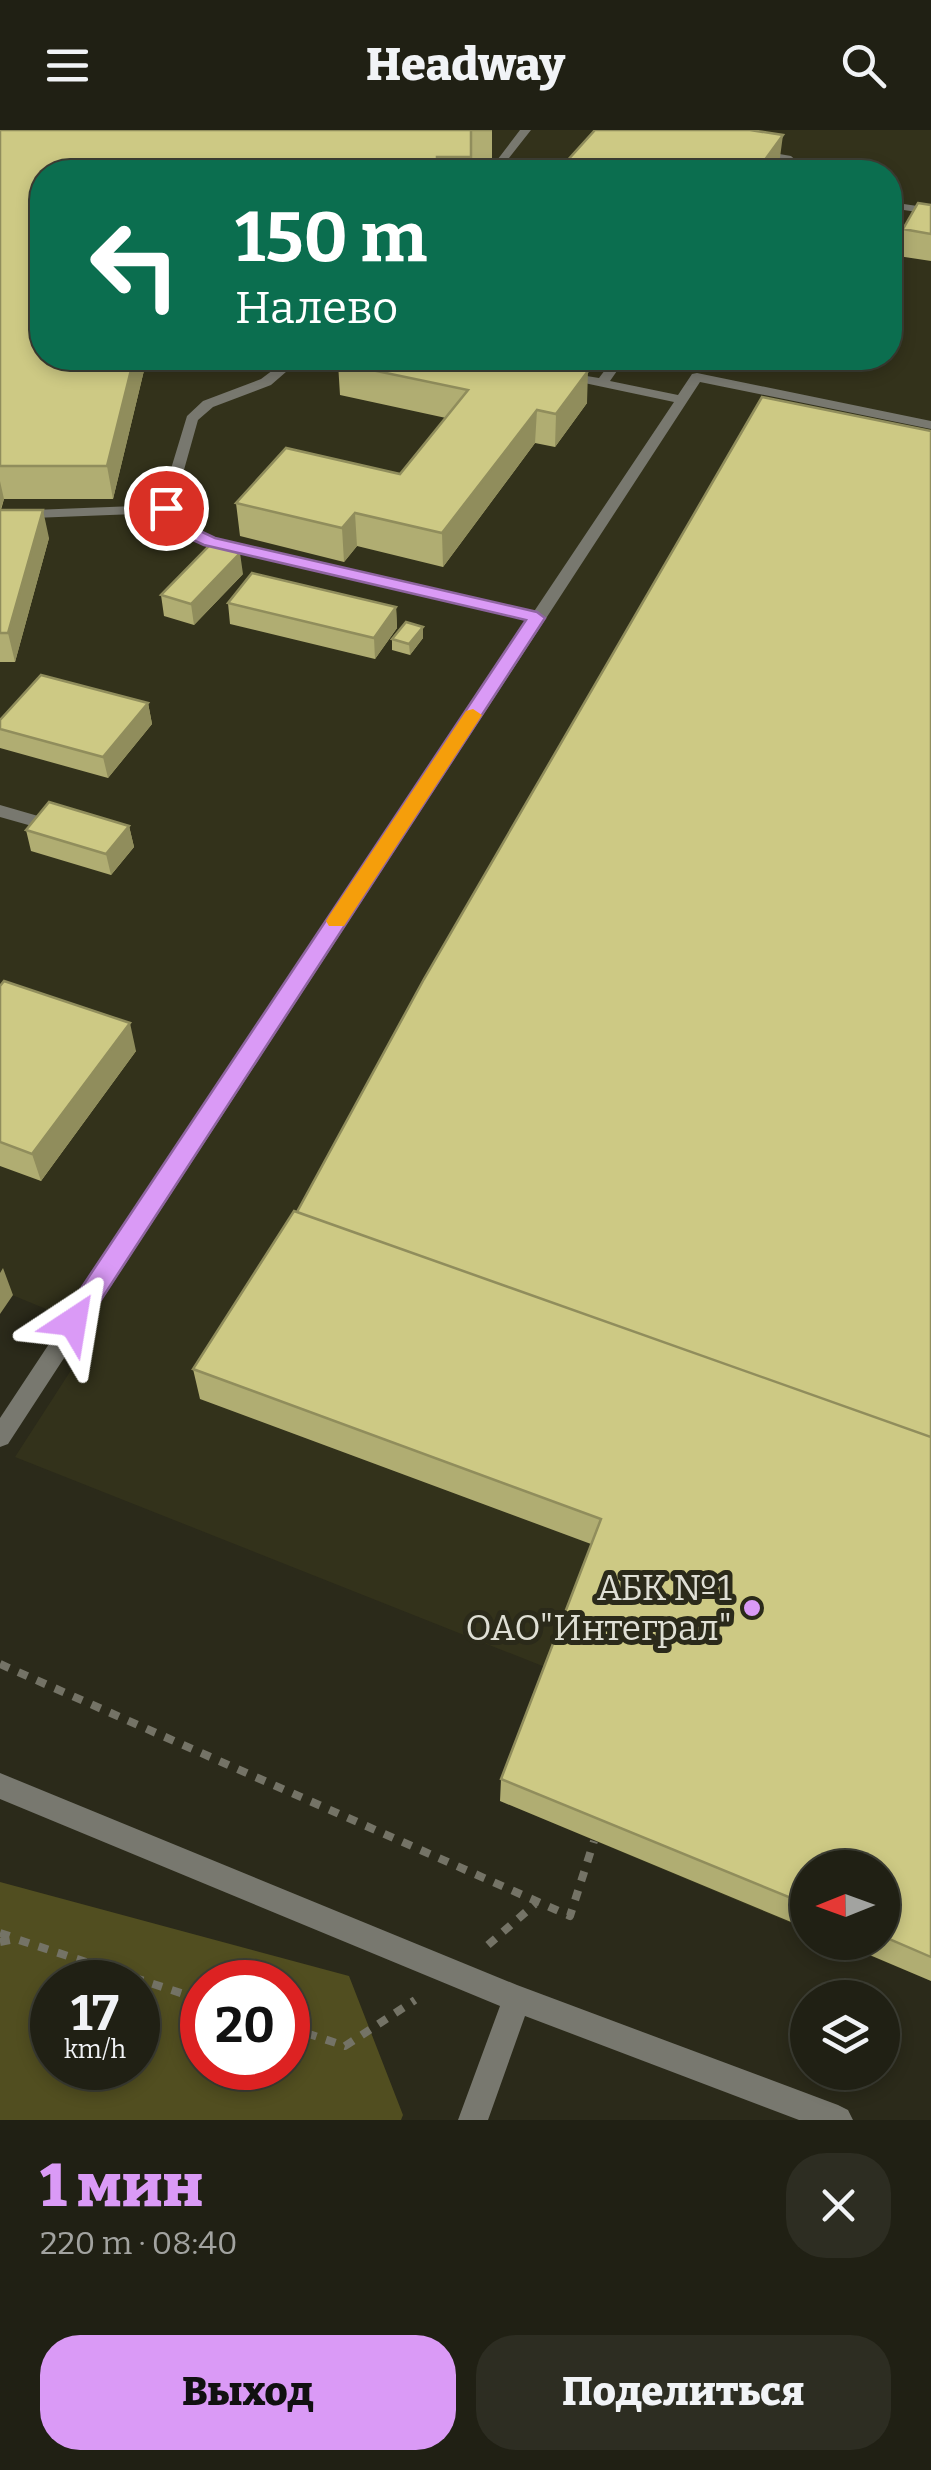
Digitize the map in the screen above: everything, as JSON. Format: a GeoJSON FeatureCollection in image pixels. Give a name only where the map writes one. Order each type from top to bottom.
{"type":"FeatureCollection","features":[{"type":"Feature","properties":{"kind":"lane"},"geometry":{"type":"LineString","coordinates":[[502,160],[526,130]]}},
{"type":"Feature","properties":{"kind":"lane"},"geometry":{"type":"LineString","coordinates":[[749,152],[789,160]]}},
{"type":"Feature","properties":{"kind":"lane"},"geometry":{"type":"LineString","coordinates":[[902,207],[931,211]]}},
{"type":"Feature","properties":{"kind":"lane"},"geometry":{"type":"LineString","coordinates":[[281,370],[266,382],[208,404],[192,419],[166,508],[176,526],[210,541],[537,618]]}},
{"type":"Feature","properties":{"kind":"lane"},"geometry":{"type":"LineString","coordinates":[[602,383],[611,370]]}},
{"type":"Feature","properties":{"kind":"lane"},"geometry":{"type":"LineString","coordinates":[[550,372],[682,400]]}},
{"type":"Feature","properties":{"kind":"lane"},"geometry":{"type":"LineString","coordinates":[[0,1437],[697,378],[931,425]]}},
{"type":"Feature","properties":{"kind":"lane"},"geometry":{"type":"LineString","coordinates":[[34,514],[166,508]]}},
{"type":"Feature","properties":{"kind":"lane"},"geometry":{"type":"LineString","coordinates":[[0,811],[39,822]]}},
{"type":"Feature","properties":{"kind":"lane"},"geometry":{"type":"LineString","coordinates":[[0,1786],[517,1999],[838,2120]]}},
{"type":"Feature","properties":{"kind":"lane"},"geometry":{"type":"LineString","coordinates":[[473,2120],[517,1999]]}},
{"type":"Feature","properties":{"kind":"path"},"geometry":{"type":"LineString","coordinates":[[0,1664],[570,1916],[594,1841]]}},
{"type":"Feature","properties":{"kind":"path"},"geometry":{"type":"LineString","coordinates":[[0,1933],[180,1993]]}},
{"type":"Feature","properties":{"kind":"path"},"geometry":{"type":"LineString","coordinates":[[0,1942],[16,1939]]}},
{"type":"Feature","properties":{"kind":"shaded area"},"geometry":{"type":"Polygon","coordinates":[[[16,130],[931,130],[931,1981],[880,1960],[900,1960],[900,1850],[790,1850],[790,1923],[500,1801],[550,1669],[15,1457],[97,1330],[0,1290],[0,236],[16,130]]]}},
{"type":"Feature","properties":{"kind":"shaded area"},"geometry":{"type":"Polygon","coordinates":[[[0,1882],[290,1960],[180,1960],[180,2090],[310,2090],[310,1965],[349,1976],[403,2115],[401,2120],[0,2120],[0,1882]]]}},
{"type":"Feature","properties":{"kind":"building"},"geometry":{"type":"Polygon","coordinates":[[[0,130],[471,130],[471,157],[437,160],[30,160],[30,370],[131,370],[107,466],[0,466],[0,130]]]}},
{"type":"Feature","properties":{"kind":"building"},"geometry":{"type":"Polygon","coordinates":[[[595,130],[750,130],[783,135],[765,160],[568,160],[595,130]]]}},
{"type":"Feature","properties":{"kind":"building"},"geometry":{"type":"Polygon","coordinates":[[[918,203],[931,205],[931,234],[903,229],[918,203]]]}},
{"type":"Feature","properties":{"kind":"building"},"geometry":{"type":"Polygon","coordinates":[[[372,370],[588,371],[556,414],[537,410],[442,533],[355,513],[342,528],[236,503],[286,448],[400,474],[468,390],[372,370]]]}},
{"type":"Feature","properties":{"kind":"building"},"geometry":{"type":"Polygon","coordinates":[[[762,397],[931,431],[931,1437],[297,1212],[424,979],[762,397]]]}},
{"type":"Feature","properties":{"kind":"building"},"geometry":{"type":"Polygon","coordinates":[[[0,510],[43,510],[8,633],[0,633],[0,510]]]}},
{"type":"Feature","properties":{"kind":"building"},"geometry":{"type":"Polygon","coordinates":[[[210,545],[240,553],[191,604],[161,595],[210,545]]]}},
{"type":"Feature","properties":{"kind":"building"},"geometry":{"type":"Polygon","coordinates":[[[252,573],[396,607],[374,638],[228,603],[252,573]]]}},
{"type":"Feature","properties":{"kind":"building"},"geometry":{"type":"Polygon","coordinates":[[[406,622],[423,627],[409,644],[392,639],[406,622]]]}},
{"type":"Feature","properties":{"kind":"building"},"geometry":{"type":"Polygon","coordinates":[[[41,675],[148,703],[103,757],[0,729],[0,720],[41,675]]]}},
{"type":"Feature","properties":{"kind":"building"},"geometry":{"type":"Polygon","coordinates":[[[49,802],[129,826],[106,854],[26,830],[49,802]]]}},
{"type":"Feature","properties":{"kind":"building"},"geometry":{"type":"Polygon","coordinates":[[[4,981],[130,1023],[32,1154],[0,1142],[0,986],[4,981]]]}},
{"type":"Feature","properties":{"kind":"building","name":"АБК №1 ОАО\"Интеграл\""},"geometry":{"type":"Polygon","coordinates":[[[294,1211],[931,1437],[931,1957],[900,1944],[900,1850],[790,1850],[790,1898],[501,1779],[601,1519],[193,1369],[294,1211]]]}},
{"type":"Feature","properties":{"kind":"slow traffic"},"geometry":{"type":"LineString","coordinates":[[337,921],[473,715]]}},
{"type":"Feature","properties":{"kind":"place","name":"АБК №1 ОАО\"Интеграл\""},"geometry":{"type":"Point","coordinates":[752,1608]}},
{"type":"Feature","properties":{"kind":"route"},"geometry":{"type":"LineString","coordinates":[[73,1322],[537,618],[210,541],[176,526],[166,508]]}}]}
